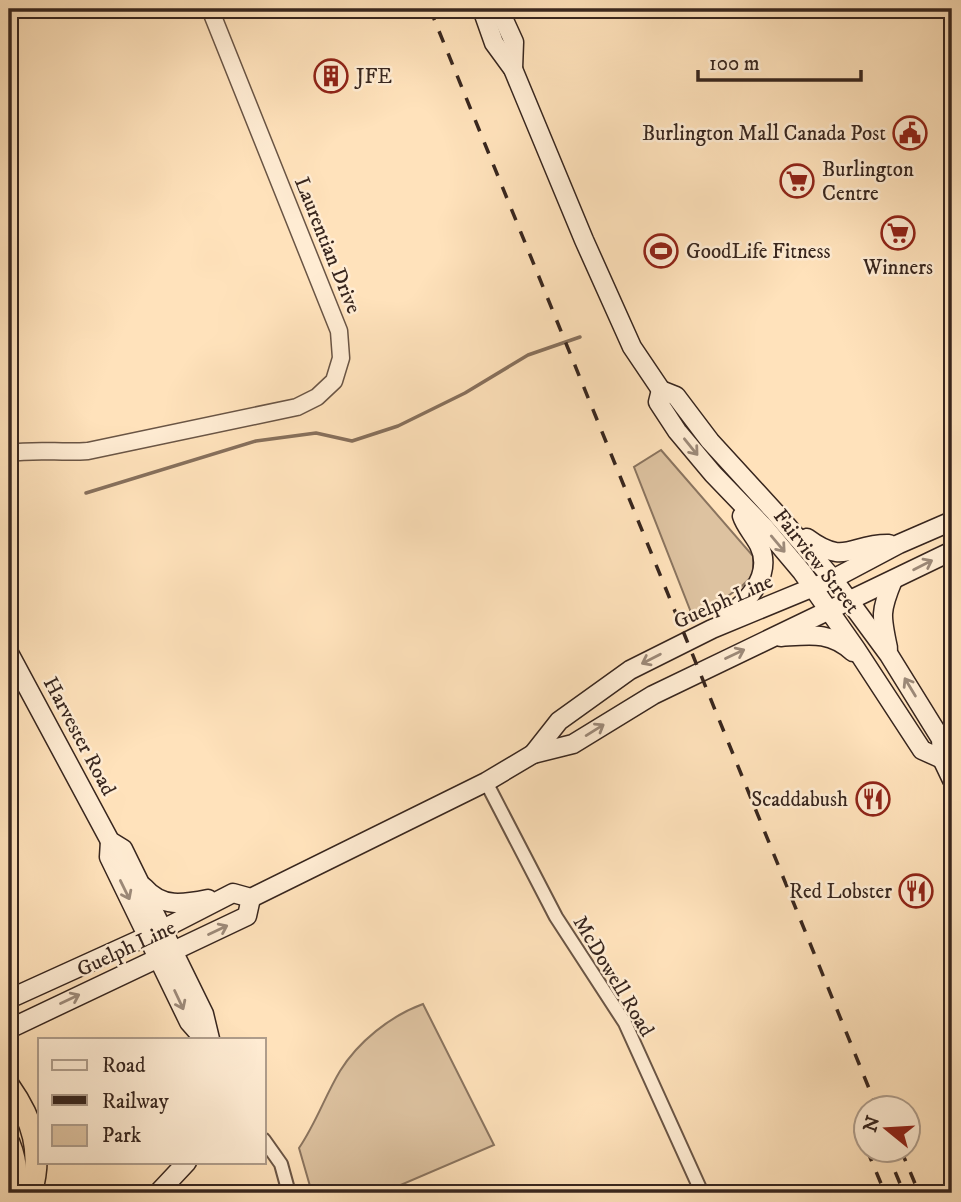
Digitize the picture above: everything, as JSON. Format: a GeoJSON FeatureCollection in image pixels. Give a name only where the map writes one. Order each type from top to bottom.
{"type":"FeatureCollection","features":[{"type":"Feature","properties":{"kind":"highway"},"geometry":{"type":"LineString","coordinates":[[9,1086],[25,1108],[36,1146],[36,1177],[31,1193]]}},
{"type":"Feature","properties":{"kind":"highway"},"geometry":{"type":"LineString","coordinates":[[9,1143],[14,1156],[17,1181],[13,1193]]}},
{"type":"Feature","properties":{"kind":"main road","name":"Fairview Street"},"geometry":{"type":"LineString","coordinates":[[482,9],[494,43],[513,69],[632,347],[661,390],[677,396],[710,441],[833,579],[889,654],[942,740],[942,759],[952,780]]}},
{"type":"Feature","properties":{"kind":"main road","name":"Fairview Street"},"geometry":{"type":"LineString","coordinates":[[499,9],[513,42],[513,69]]}},
{"type":"Feature","properties":{"kind":"main road","name":"Fairview Street"},"geometry":{"type":"LineString","coordinates":[[661,390],[658,402],[663,411],[713,474],[765,528],[813,587],[922,750],[942,759]]}},
{"type":"Feature","properties":{"kind":"main road"},"geometry":{"type":"LineString","coordinates":[[712,629],[745,603],[762,572],[764,559],[761,547],[742,520],[740,502]]}},
{"type":"Feature","properties":{"kind":"main road","name":"Guelph Line"},"geometry":{"type":"LineString","coordinates":[[533,754],[559,721],[630,670],[712,629],[833,579],[899,544],[952,521]]}},
{"type":"Feature","properties":{"kind":"main road"},"geometry":{"type":"LineString","coordinates":[[793,531],[816,546],[837,554],[878,544],[899,544]]}},
{"type":"Feature","properties":{"kind":"main road","name":"Guelph Line"},"geometry":{"type":"LineString","coordinates":[[9,1029],[247,916],[251,898],[486,782],[533,754],[573,744],[653,695],[952,551]]}},
{"type":"Feature","properties":{"kind":"main road"},"geometry":{"type":"LineString","coordinates":[[889,654],[881,616],[893,580]]}},
{"type":"Feature","properties":{"kind":"main road"},"geometry":{"type":"LineString","coordinates":[[774,637],[822,635],[838,640],[865,662]]}},
{"type":"Feature","properties":{"kind":"main road","name":"Harvester Road"},"geometry":{"type":"LineString","coordinates":[[9,653],[110,841],[122,849],[135,876],[155,933]]}},
{"type":"Feature","properties":{"kind":"main road","name":"Harvester Road"},"geometry":{"type":"LineString","coordinates":[[110,841],[109,857],[165,954]]}},
{"type":"Feature","properties":{"kind":"main road"},"geometry":{"type":"LineString","coordinates":[[135,876],[149,893],[171,904],[184,904],[233,893],[251,898]]}},
{"type":"Feature","properties":{"kind":"main road","name":"Guelph Line"},"geometry":{"type":"LineString","coordinates":[[9,999],[155,933],[233,893]]}},
{"type":"Feature","properties":{"kind":"main road"},"geometry":{"type":"LineString","coordinates":[[165,954],[189,1022],[203,1038]]}},
{"type":"Feature","properties":{"kind":"main road"},"geometry":{"type":"LineString","coordinates":[[165,954],[204,1014],[211,1038]]}},
{"type":"Feature","properties":{"kind":"main road"},"geometry":{"type":"LineString","coordinates":[[158,1193],[185,1164]]}},
{"type":"Feature","properties":{"kind":"street","name":"Laurentian Drive"},"geometry":{"type":"LineString","coordinates":[[9,453],[47,450],[73,452],[136,443],[297,407],[317,397],[334,381],[341,358],[339,331],[209,9]]}},
{"type":"Feature","properties":{"kind":"street","name":"McDowell Road"},"geometry":{"type":"LineString","coordinates":[[486,782],[556,917],[625,1023],[702,1193]]}},
{"type":"Feature","properties":{"kind":"street"},"geometry":{"type":"LineString","coordinates":[[266,1143],[281,1164],[289,1193]]}},
{"type":"Feature","properties":{"kind":"green space"},"geometry":{"type":"Polygon","coordinates":[[[661,450],[753,556],[753,575],[694,620],[634,467],[661,450]]]}},
{"type":"Feature","properties":{"kind":"green space"},"geometry":{"type":"Polygon","coordinates":[[[423,1004],[494,1145],[382,1193],[312,1193],[299,1148],[340,1071],[365,1040],[376,1031],[399,1015],[423,1004]]]}},
{"type":"Feature","properties":{"kind":"waterway"},"geometry":{"type":"LineString","coordinates":[[86,493],[256,441],[316,433],[352,441],[398,426],[465,393],[528,355],[580,337]]}},
{"type":"Feature","properties":{"kind":"railway"},"geometry":{"type":"LineString","coordinates":[[430,9],[871,1094]]}},
{"type":"Feature","properties":{"kind":"railway"},"geometry":{"type":"LineString","coordinates":[[873,1164],[885,1193]]}},
{"type":"Feature","properties":{"kind":"railway"},"geometry":{"type":"LineString","coordinates":[[892,1164],[904,1193]]}},
{"type":"Feature","properties":{"kind":"railway"},"geometry":{"type":"LineString","coordinates":[[907,1164],[919,1193]]}},
{"type":"Feature","properties":{"kind":"place","name":"JFE"},"geometry":{"type":"Point","coordinates":[331,76]}},
{"type":"Feature","properties":{"kind":"place","name":"Burlington Mall Canada Post"},"geometry":{"type":"Point","coordinates":[910,133]}},
{"type":"Feature","properties":{"kind":"place","name":"Burlington Centre"},"geometry":{"type":"Point","coordinates":[797,181]}},
{"type":"Feature","properties":{"kind":"place","name":"Winners"},"geometry":{"type":"Point","coordinates":[898,233]}},
{"type":"Feature","properties":{"kind":"place","name":"GoodLife Fitness"},"geometry":{"type":"Point","coordinates":[661,251]}},
{"type":"Feature","properties":{"kind":"place","name":"Scaddabush"},"geometry":{"type":"Point","coordinates":[873,799]}},
{"type":"Feature","properties":{"kind":"place","name":"Red Lobster"},"geometry":{"type":"Point","coordinates":[916,891]}}]}
